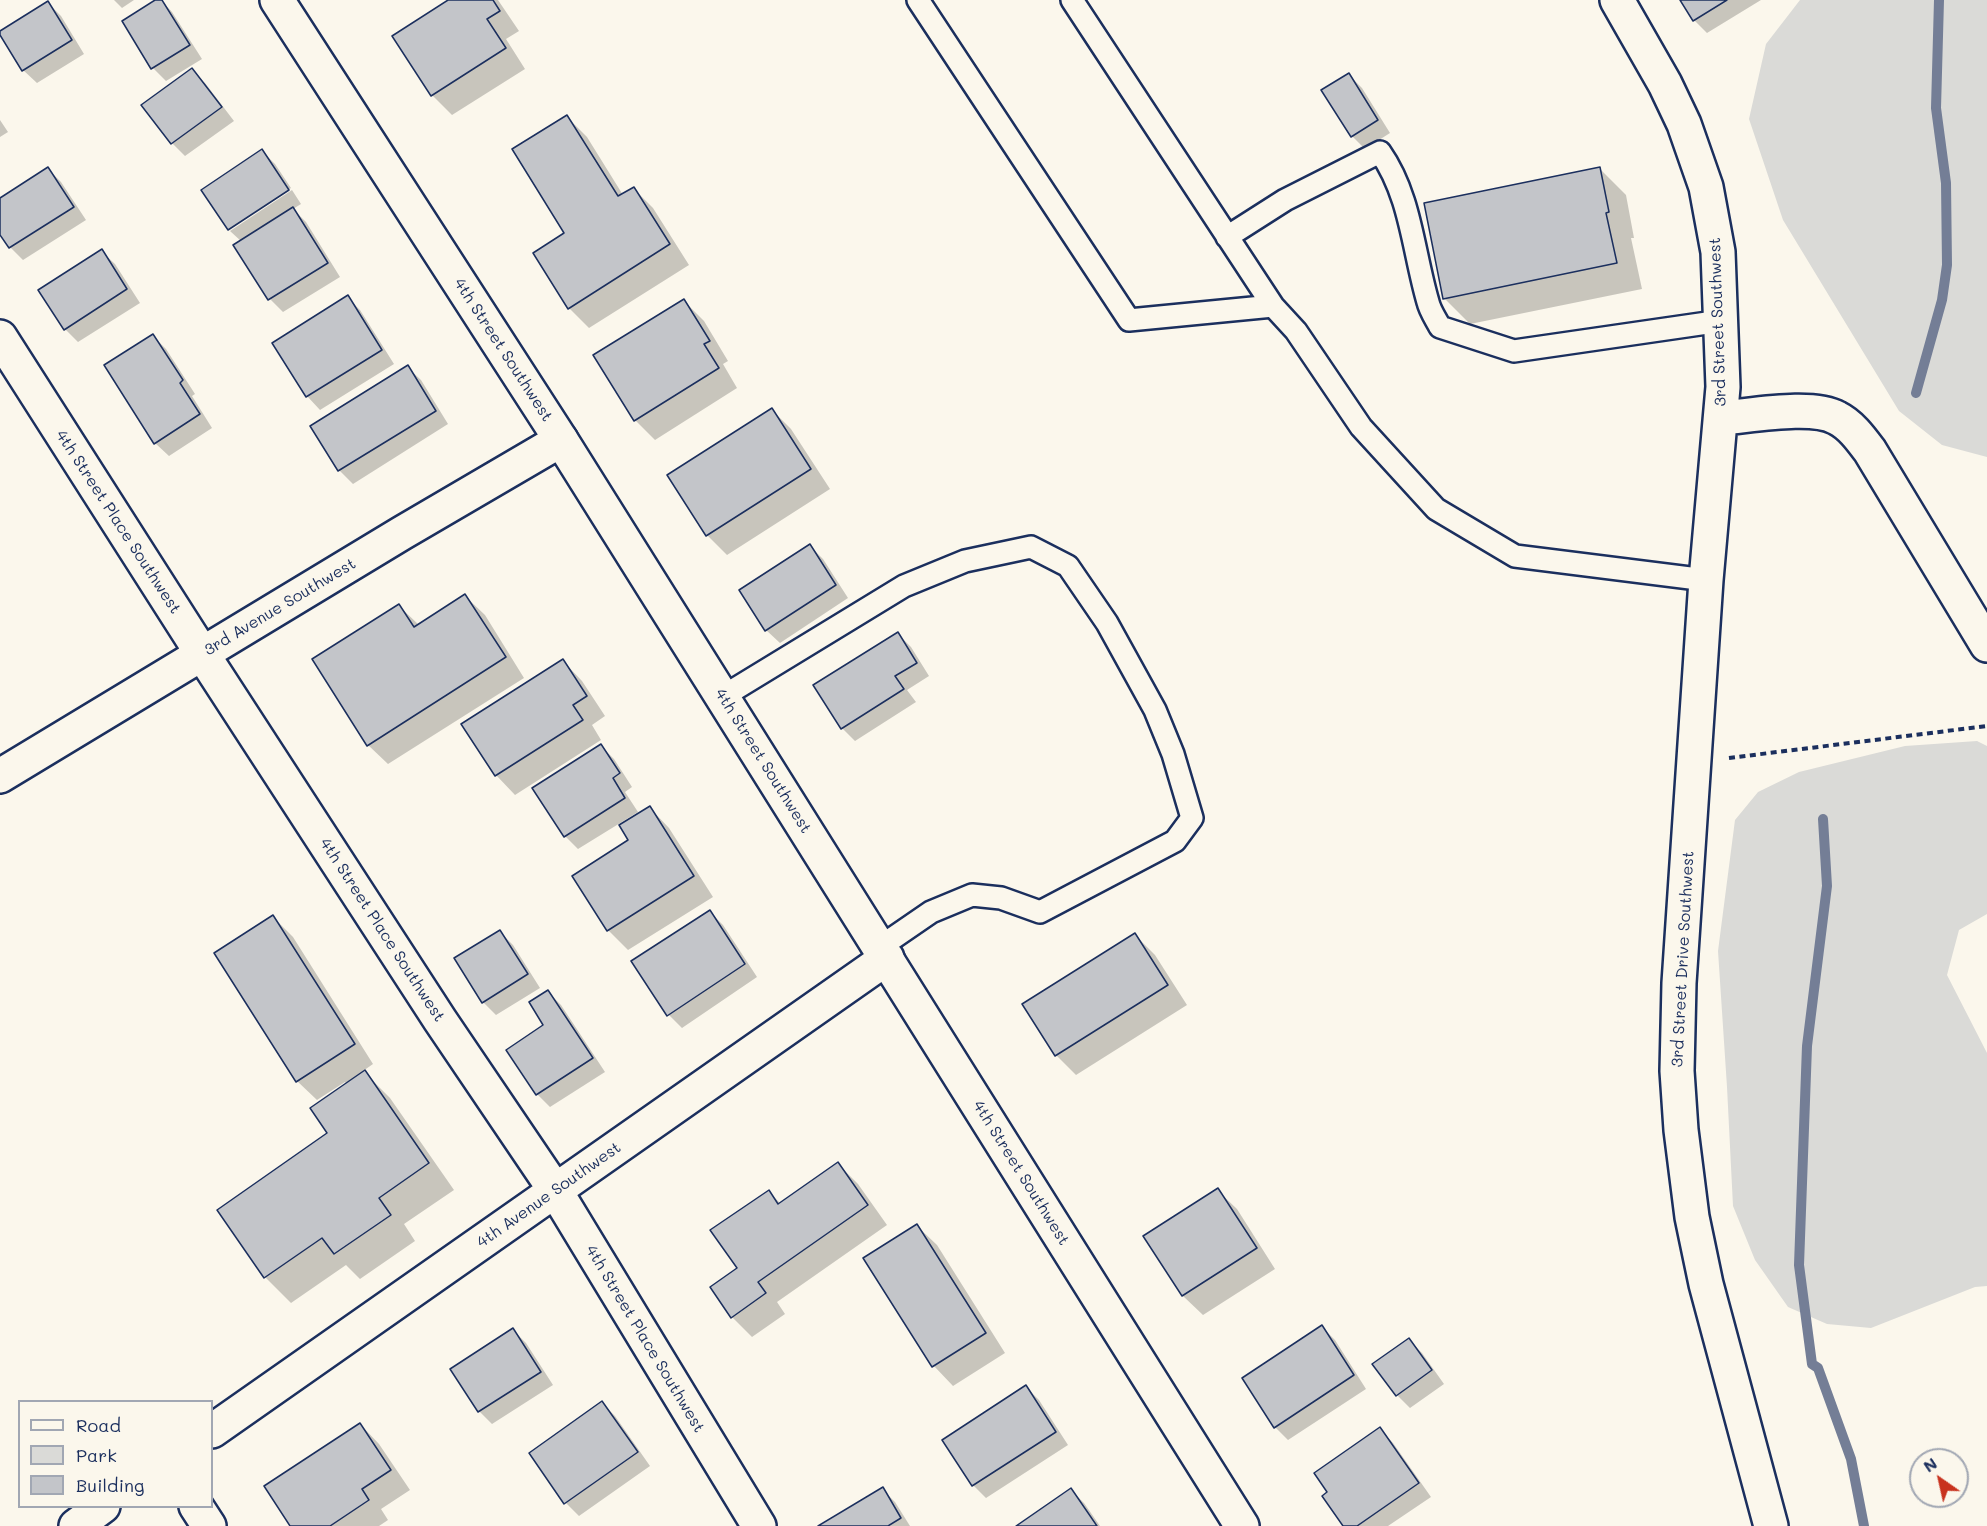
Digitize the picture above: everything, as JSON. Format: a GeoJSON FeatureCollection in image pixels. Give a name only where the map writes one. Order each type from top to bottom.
{"type":"FeatureCollection","features":[{"type":"Feature","properties":{"kind":"street","name":"4th Street Southwest"},"geometry":{"type":"LineString","coordinates":[[277,0],[561,440],[1242,1526]]}},
{"type":"Feature","properties":{"kind":"street","name":"3rd Street Southwest"},"geometry":{"type":"LineString","coordinates":[[1617,0],[1665,84],[1684,124],[1706,186],[1718,252],[1724,387],[1721,418],[1813,411],[1837,417],[1856,433],[1883,471],[1987,645]]}},
{"type":"Feature","properties":{"kind":"street","name":"4th Street Place Southwest"},"geometry":{"type":"LineString","coordinates":[[0,337],[440,1020],[555,1190],[759,1526]]}},
{"type":"Feature","properties":{"kind":"street","name":"3rd Street Drive Southwest"},"geometry":{"type":"LineString","coordinates":[[1721,418],[1706,580],[1679,983],[1677,1071],[1681,1130],[1692,1217],[1706,1284],[1771,1526]]}},
{"type":"Feature","properties":{"kind":"street","name":"3rd Avenue Southwest"},"geometry":{"type":"LineString","coordinates":[[0,776],[402,533],[561,440]]}},
{"type":"Feature","properties":{"kind":"street","name":"4th Avenue Southwest"},"geometry":{"type":"LineString","coordinates":[[213,1430],[555,1190],[884,953]]}},
{"type":"Feature","properties":{"kind":"street"},"geometry":{"type":"LineString","coordinates":[[76,1526],[100,1508]]}},
{"type":"Feature","properties":{"kind":"street"},"geometry":{"type":"LineString","coordinates":[[197,1508],[209,1526]]}},
{"type":"Feature","properties":{"kind":"lane"},"geometry":{"type":"LineString","coordinates":[[918,0],[1129,320],[1273,306]]}},
{"type":"Feature","properties":{"kind":"lane"},"geometry":{"type":"LineString","coordinates":[[1072,0],[1273,306],[1296,331],[1361,427],[1436,509],[1515,556],[1706,580]]}},
{"type":"Feature","properties":{"kind":"lane"},"geometry":{"type":"LineString","coordinates":[[1227,237],[1285,200],[1380,152],[1390,166],[1404,200],[1428,304],[1440,327],[1514,351],[1721,321]]}},
{"type":"Feature","properties":{"kind":"lane"},"geometry":{"type":"LineString","coordinates":[[722,697],[904,586],[965,561],[1031,547],[1068,566],[1107,623],[1155,710],[1173,754],[1192,818],[1175,841],[1040,912],[1001,898],[972,895],[931,912],[884,953]]}},
{"type":"Feature","properties":{"kind":"path"},"geometry":{"type":"LineString","coordinates":[[1725,759],[1987,726]]}},
{"type":"Feature","properties":{"kind":"green space"},"geometry":{"type":"Polygon","coordinates":[[[1800,0],[1987,0],[1987,457],[1942,445],[1899,411],[1783,220],[1749,119],[1766,44],[1800,0]]]}},
{"type":"Feature","properties":{"kind":"green space"},"geometry":{"type":"Polygon","coordinates":[[[1977,741],[1987,746],[1987,914],[1959,930],[1947,975],[1987,1053],[1987,1286],[1975,1287],[1871,1328],[1827,1324],[1788,1307],[1755,1260],[1733,1206],[1718,951],[1735,820],[1758,792],[1799,772],[1905,746],[1977,741]]]}},
{"type":"Feature","properties":{"kind":"building"},"geometry":{"type":"Polygon","coordinates":[[[155,0],[162,0],[190,45],[151,69],[122,21],[155,0]]]}},
{"type":"Feature","properties":{"kind":"building"},"geometry":{"type":"Polygon","coordinates":[[[448,0],[493,0],[500,11],[487,19],[506,48],[431,96],[392,36],[448,0]]]}},
{"type":"Feature","properties":{"kind":"building"},"geometry":{"type":"Polygon","coordinates":[[[1680,0],[1727,0],[1693,21],[1680,0]]]}},
{"type":"Feature","properties":{"kind":"building"},"geometry":{"type":"Polygon","coordinates":[[[48,1],[72,40],[22,71],[0,35],[0,31],[48,1]]]}},
{"type":"Feature","properties":{"kind":"building"},"geometry":{"type":"Polygon","coordinates":[[[192,68],[222,107],[171,144],[141,105],[192,68]]]}},
{"type":"Feature","properties":{"kind":"building"},"geometry":{"type":"Polygon","coordinates":[[[1349,73],[1378,120],[1351,137],[1321,90],[1349,73]]]}},
{"type":"Feature","properties":{"kind":"building"},"geometry":{"type":"Polygon","coordinates":[[[567,115],[618,196],[634,187],[670,244],[568,309],[533,253],[564,233],[512,149],[567,115]]]}},
{"type":"Feature","properties":{"kind":"building"},"geometry":{"type":"Polygon","coordinates":[[[262,149],[289,190],[228,230],[201,190],[262,149]]]}},
{"type":"Feature","properties":{"kind":"building"},"geometry":{"type":"Polygon","coordinates":[[[48,167],[74,207],[9,248],[0,235],[0,198],[48,167]]]}},
{"type":"Feature","properties":{"kind":"building"},"geometry":{"type":"Polygon","coordinates":[[[1600,167],[1609,212],[1606,213],[1617,263],[1443,299],[1424,203],[1600,167]]]}},
{"type":"Feature","properties":{"kind":"building"},"geometry":{"type":"Polygon","coordinates":[[[293,207],[328,263],[268,300],[233,245],[293,207]]]}},
{"type":"Feature","properties":{"kind":"building"},"geometry":{"type":"Polygon","coordinates":[[[102,249],[127,289],[64,330],[38,290],[102,249]]]}},
{"type":"Feature","properties":{"kind":"building"},"geometry":{"type":"Polygon","coordinates":[[[348,295],[382,350],[306,397],[272,343],[348,295]]]}},
{"type":"Feature","properties":{"kind":"building"},"geometry":{"type":"Polygon","coordinates":[[[684,299],[710,341],[704,344],[719,368],[634,421],[593,355],[684,299]]]}},
{"type":"Feature","properties":{"kind":"building"},"geometry":{"type":"Polygon","coordinates":[[[153,334],[183,380],[180,383],[200,414],[154,444],[104,365],[153,334]]]}},
{"type":"Feature","properties":{"kind":"building"},"geometry":{"type":"Polygon","coordinates":[[[408,365],[436,411],[338,471],[310,426],[408,365]]]}},
{"type":"Feature","properties":{"kind":"building"},"geometry":{"type":"Polygon","coordinates":[[[772,408],[811,469],[706,536],[667,475],[772,408]]]}},
{"type":"Feature","properties":{"kind":"building"},"geometry":{"type":"Polygon","coordinates":[[[810,544],[836,585],[765,631],[739,590],[810,544]]]}},
{"type":"Feature","properties":{"kind":"building"},"geometry":{"type":"Polygon","coordinates":[[[465,594],[506,657],[367,746],[312,659],[399,604],[414,627],[465,594]]]}},
{"type":"Feature","properties":{"kind":"building"},"geometry":{"type":"Polygon","coordinates":[[[898,632],[917,663],[895,676],[904,689],[841,729],[813,685],[898,632]]]}},
{"type":"Feature","properties":{"kind":"building"},"geometry":{"type":"Polygon","coordinates":[[[563,659],[587,696],[573,705],[583,720],[495,776],[461,724],[563,659]]]}},
{"type":"Feature","properties":{"kind":"building"},"geometry":{"type":"Polygon","coordinates":[[[601,744],[620,773],[613,778],[625,798],[564,837],[532,788],[601,744]]]}},
{"type":"Feature","properties":{"kind":"building"},"geometry":{"type":"Polygon","coordinates":[[[650,806],[694,876],[607,931],[572,876],[628,840],[619,825],[650,806]]]}},
{"type":"Feature","properties":{"kind":"building"},"geometry":{"type":"Polygon","coordinates":[[[710,910],[745,964],[667,1016],[631,961],[710,910]]]}},
{"type":"Feature","properties":{"kind":"building"},"geometry":{"type":"Polygon","coordinates":[[[273,915],[355,1044],[296,1082],[214,953],[273,915]]]}},
{"type":"Feature","properties":{"kind":"building"},"geometry":{"type":"Polygon","coordinates":[[[500,930],[528,974],[482,1003],[454,958],[500,930]]]}},
{"type":"Feature","properties":{"kind":"building"},"geometry":{"type":"Polygon","coordinates":[[[1135,933],[1168,985],[1055,1056],[1022,1004],[1135,933]]]}},
{"type":"Feature","properties":{"kind":"building"},"geometry":{"type":"Polygon","coordinates":[[[548,990],[593,1058],[536,1095],[506,1050],[543,1025],[529,1002],[548,990]]]}},
{"type":"Feature","properties":{"kind":"building"},"geometry":{"type":"Polygon","coordinates":[[[365,1070],[429,1163],[379,1198],[391,1215],[334,1254],[322,1238],[264,1278],[217,1210],[327,1133],[310,1108],[365,1070]]]}},
{"type":"Feature","properties":{"kind":"building"},"geometry":{"type":"Polygon","coordinates":[[[838,1162],[868,1205],[758,1282],[766,1293],[731,1318],[710,1287],[737,1268],[710,1230],[769,1190],[778,1204],[838,1162]]]}},
{"type":"Feature","properties":{"kind":"building"},"geometry":{"type":"Polygon","coordinates":[[[1218,1188],[1257,1248],[1182,1296],[1143,1236],[1218,1188]]]}},
{"type":"Feature","properties":{"kind":"building"},"geometry":{"type":"Polygon","coordinates":[[[917,1224],[986,1333],[932,1367],[863,1258],[917,1224]]]}},
{"type":"Feature","properties":{"kind":"building"},"geometry":{"type":"Polygon","coordinates":[[[1322,1325],[1354,1375],[1274,1428],[1242,1378],[1322,1325]]]}},
{"type":"Feature","properties":{"kind":"building"},"geometry":{"type":"Polygon","coordinates":[[[513,1328],[541,1372],[478,1412],[450,1369],[513,1328]]]}},
{"type":"Feature","properties":{"kind":"building"},"geometry":{"type":"Polygon","coordinates":[[[1409,1338],[1432,1370],[1396,1396],[1372,1364],[1409,1338]]]}},
{"type":"Feature","properties":{"kind":"building"},"geometry":{"type":"Polygon","coordinates":[[[1026,1385],[1056,1432],[972,1486],[942,1440],[1026,1385]]]}},
{"type":"Feature","properties":{"kind":"building"},"geometry":{"type":"Polygon","coordinates":[[[602,1401],[638,1452],[564,1504],[529,1453],[602,1401]]]}},
{"type":"Feature","properties":{"kind":"building"},"geometry":{"type":"Polygon","coordinates":[[[360,1423],[391,1470],[362,1489],[369,1500],[330,1526],[290,1526],[264,1486],[360,1423]]]}},
{"type":"Feature","properties":{"kind":"building"},"geometry":{"type":"Polygon","coordinates":[[[1380,1427],[1419,1483],[1357,1526],[1343,1526],[1322,1496],[1327,1492],[1314,1473],[1380,1427]]]}},
{"type":"Feature","properties":{"kind":"building"},"geometry":{"type":"Polygon","coordinates":[[[883,1487],[901,1518],[888,1526],[818,1526],[883,1487]]]}},
{"type":"Feature","properties":{"kind":"building"},"geometry":{"type":"Polygon","coordinates":[[[1071,1488],[1097,1526],[1016,1526],[1071,1488]]]}},
{"type":"Feature","properties":{"kind":"waterway"},"geometry":{"type":"LineString","coordinates":[[1916,393],[1942,300],[1947,265],[1946,183],[1936,108],[1939,0]]}},
{"type":"Feature","properties":{"kind":"waterway"},"geometry":{"type":"LineString","coordinates":[[1823,819],[1827,886],[1807,1046],[1799,1265],[1812,1364],[1818,1368],[1851,1459],[1864,1526]]}}]}
